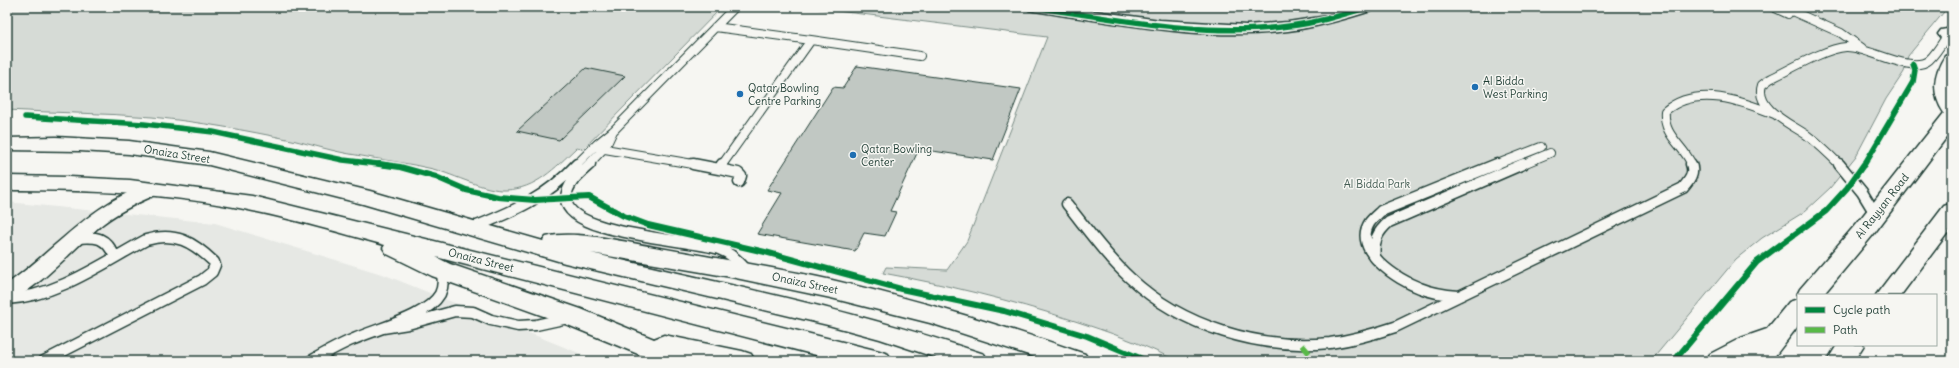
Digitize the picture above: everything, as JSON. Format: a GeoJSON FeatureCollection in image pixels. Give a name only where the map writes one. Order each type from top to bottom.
{"type":"FeatureCollection","features":[{"type":"Feature","properties":{"kind":"main road"},"geometry":{"type":"LineString","coordinates":[[1952,60],[1947,66],[1944,81],[1945,93],[1952,111]]}},
{"type":"Feature","properties":{"kind":"main road","name":"Al Rayyan Road"},"geometry":{"type":"LineString","coordinates":[[1810,294],[1876,215],[1952,116]]}},
{"type":"Feature","properties":{"kind":"main road","name":"Onaiza Street"},"geometry":{"type":"LineString","coordinates":[[10,143],[103,146],[201,157],[353,194],[587,260],[765,301],[860,325],[912,340],[975,361]]}},
{"type":"Feature","properties":{"kind":"main road","name":"Onaiza Street"},"geometry":{"type":"LineString","coordinates":[[7,183],[78,184],[154,189],[252,203],[879,361]]}},
{"type":"Feature","properties":{"kind":"main road"},"geometry":{"type":"LineString","coordinates":[[1889,294],[1952,211]]}},
{"type":"Feature","properties":{"kind":"main road","name":"Onaiza Street"},"geometry":{"type":"LineString","coordinates":[[362,230],[413,258],[442,270],[572,316],[637,341],[682,361]]}},
{"type":"Feature","properties":{"kind":"main road","name":"Onaiza Street"},"geometry":{"type":"LineString","coordinates":[[527,244],[564,243],[600,246],[747,271],[897,304],[963,322],[1076,361]]}},
{"type":"Feature","properties":{"kind":"main road"},"geometry":{"type":"LineString","coordinates":[[1756,361],[1797,309]]}},
{"type":"Feature","properties":{"kind":"main road"},"geometry":{"type":"LineString","coordinates":[[1719,361],[1750,345],[1775,336]]}},
{"type":"Feature","properties":{"kind":"main road"},"geometry":{"type":"LineString","coordinates":[[637,341],[701,351],[742,361]]}},
{"type":"Feature","properties":{"kind":"main road"},"geometry":{"type":"LineString","coordinates":[[1840,361],[1850,346]]}},
{"type":"Feature","properties":{"kind":"street"},"geometry":{"type":"LineString","coordinates":[[1034,7],[1092,11],[1169,24],[1256,29],[1320,22],[1369,7]]}},
{"type":"Feature","properties":{"kind":"street"},"geometry":{"type":"LineString","coordinates":[[9,292],[40,270],[97,220],[115,207],[154,189]]}},
{"type":"Feature","properties":{"kind":"lane"},"geometry":{"type":"LineString","coordinates":[[471,228],[522,207],[545,194],[560,182],[593,147],[613,132],[735,7]]}},
{"type":"Feature","properties":{"kind":"lane"},"geometry":{"type":"LineString","coordinates":[[1773,7],[1836,36],[1849,46]]}},
{"type":"Feature","properties":{"kind":"lane"},"geometry":{"type":"LineString","coordinates":[[1783,7],[1847,37],[1863,49]]}},
{"type":"Feature","properties":{"kind":"lane"},"geometry":{"type":"LineString","coordinates":[[715,27],[920,56]]}},
{"type":"Feature","properties":{"kind":"lane"},"geometry":{"type":"LineString","coordinates":[[1777,115],[1767,106],[1761,97],[1760,89],[1765,81],[1834,49],[1849,46],[1906,63],[1924,63],[1928,61],[1950,34]]}},
{"type":"Feature","properties":{"kind":"lane"},"geometry":{"type":"LineString","coordinates":[[719,170],[811,40]]}},
{"type":"Feature","properties":{"kind":"lane"},"geometry":{"type":"LineString","coordinates":[[1067,204],[1123,271],[1156,300],[1200,323],[1249,338],[1302,345],[1352,341],[1375,335],[1395,327],[1683,188],[1692,176],[1690,160],[1686,152],[1671,137],[1663,123],[1665,111],[1676,102],[1696,97],[1722,98],[1750,104],[1777,115],[1790,123],[1816,142],[1842,167],[1860,188],[1876,215]]}},
{"type":"Feature","properties":{"kind":"lane"},"geometry":{"type":"LineString","coordinates":[[613,132],[604,149],[569,188],[566,199],[571,213],[587,223],[598,226],[719,249],[740,262],[747,271]]}},
{"type":"Feature","properties":{"kind":"lane"},"geometry":{"type":"LineString","coordinates":[[1459,296],[1419,288],[1395,276],[1376,260],[1367,244],[1366,229],[1374,216],[1381,211],[1541,146]]}},
{"type":"Feature","properties":{"kind":"lane"},"geometry":{"type":"LineString","coordinates":[[593,147],[738,173],[741,176],[738,182]]}},
{"type":"Feature","properties":{"kind":"lane"},"geometry":{"type":"LineString","coordinates":[[1376,260],[1374,251],[1377,234],[1389,222],[1550,153]]}},
{"type":"Feature","properties":{"kind":"lane"},"geometry":{"type":"LineString","coordinates":[[9,292],[24,299],[43,294],[150,239],[170,235],[181,238],[212,260],[215,265],[212,272],[202,280],[44,361]]}},
{"type":"Feature","properties":{"kind":"lane"},"geometry":{"type":"LineString","coordinates":[[76,238],[86,237],[103,239],[111,247],[115,257]]}},
{"type":"Feature","properties":{"kind":"lane"},"geometry":{"type":"LineString","coordinates":[[319,359],[346,342],[412,316],[433,301],[440,293],[444,284],[442,270]]}},
{"type":"Feature","properties":{"kind":"lane"},"geometry":{"type":"LineString","coordinates":[[383,328],[408,324],[455,311],[473,312],[491,320],[518,326],[547,323],[572,316]]}},
{"type":"Feature","properties":{"kind":"shaded area"},"geometry":{"type":"Polygon","coordinates":[[[7,202],[215,223],[385,275],[599,361],[7,361],[7,202]]]}},
{"type":"Feature","properties":{"kind":"green space"},"geometry":{"type":"Polygon","coordinates":[[[7,7],[722,7],[583,149],[576,148],[553,170],[536,182],[517,189],[498,190],[424,167],[348,154],[292,140],[187,121],[152,117],[7,110],[7,7]]]}},
{"type":"Feature","properties":{"kind":"green space","name":"Al Bidda Park"},"geometry":{"type":"Polygon","coordinates":[[[805,7],[1948,7],[1908,56],[1904,72],[1886,99],[1856,156],[1830,188],[1804,212],[1762,238],[1736,259],[1651,361],[1177,361],[1126,339],[1049,313],[979,294],[883,273],[886,267],[947,270],[967,241],[1047,37],[805,7]]]}},
{"type":"Feature","properties":{"kind":"building","name":"Qatar Bowling Center"},"geometry":{"type":"Polygon","coordinates":[[[857,66],[1021,89],[993,160],[919,149],[890,211],[896,212],[885,236],[864,233],[855,251],[757,234],[782,193],[767,190],[833,87],[843,88],[857,66]]]}},
{"type":"Feature","properties":{"kind":"building"},"geometry":{"type":"Polygon","coordinates":[[[586,68],[625,76],[559,140],[517,131],[586,68]]]}},
{"type":"Feature","properties":{"kind":"marked path"},"geometry":{"type":"LineString","coordinates":[[1302,345],[1316,361]]}},
{"type":"Feature","properties":{"kind":"cycle path"},"geometry":{"type":"LineString","coordinates":[[1034,7],[1160,24],[1203,28],[1246,29],[1288,27],[1329,20],[1369,7]]}},
{"type":"Feature","properties":{"kind":"cycle path"},"geometry":{"type":"LineString","coordinates":[[1674,361],[1757,262],[1818,218],[1847,188],[1865,163],[1913,82],[1915,76],[1913,64]]}},
{"type":"Feature","properties":{"kind":"cycle path"},"geometry":{"type":"LineString","coordinates":[[25,117],[144,124],[213,132],[343,160],[400,167],[436,177],[466,190],[498,197],[535,200],[589,197],[624,216],[648,225],[765,252],[901,289],[1004,311],[1087,336],[1147,361]]}},
{"type":"Feature","properties":{"kind":"place","name":"Al Bidda West Parking"},"geometry":{"type":"Point","coordinates":[1475,87]}},
{"type":"Feature","properties":{"kind":"place","name":"Qatar Bowling Centre Parking"},"geometry":{"type":"Point","coordinates":[740,94]}},
{"type":"Feature","properties":{"kind":"place","name":"Qatar Bowling Center"},"geometry":{"type":"Point","coordinates":[853,155]}}]}
